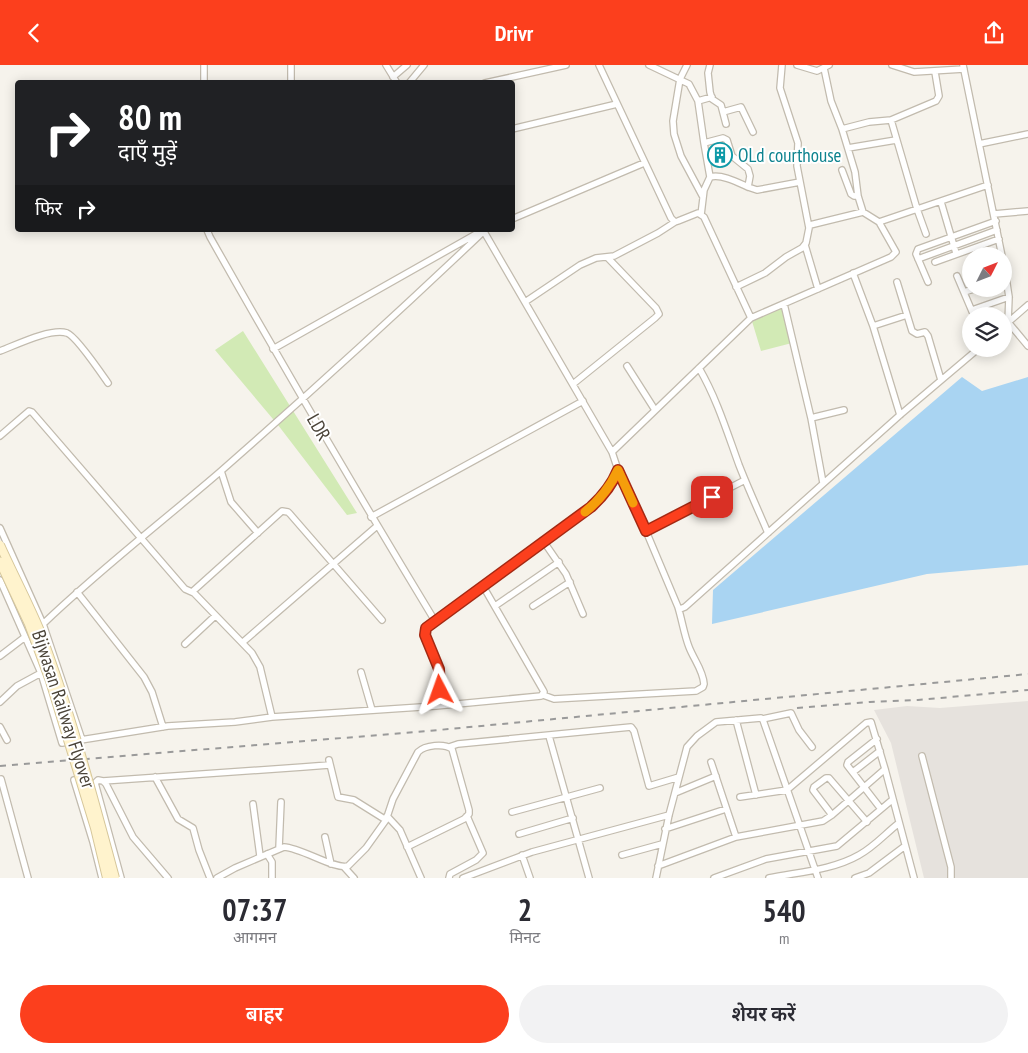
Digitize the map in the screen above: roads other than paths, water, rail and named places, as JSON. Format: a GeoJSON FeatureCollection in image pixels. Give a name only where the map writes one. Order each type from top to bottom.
{"type":"FeatureCollection","features":[{"type":"Feature","properties":{"kind":"main road","name":"Bijwasan Railway Flyover"},"geometry":{"type":"LineString","coordinates":[[0,545],[36,621],[56,678],[118,878]]}},
{"type":"Feature","properties":{"kind":"main road","name":"Bijwasan Railway Flyover"},"geometry":{"type":"LineString","coordinates":[[0,563],[29,624],[50,681],[95,828],[108,878]]}},
{"type":"Feature","properties":{"kind":"street"},"geometry":{"type":"LineString","coordinates":[[204,65],[204,80]]}},
{"type":"Feature","properties":{"kind":"street"},"geometry":{"type":"LineString","coordinates":[[291,65],[291,80]]}},
{"type":"Feature","properties":{"kind":"street"},"geometry":{"type":"LineString","coordinates":[[386,65],[395,80],[407,65]]}},
{"type":"Feature","properties":{"kind":"street"},"geometry":{"type":"LineString","coordinates":[[412,80],[424,65]]}},
{"type":"Feature","properties":{"kind":"street"},"geometry":{"type":"LineString","coordinates":[[498,80],[566,65]]}},
{"type":"Feature","properties":{"kind":"street"},"geometry":{"type":"LineString","coordinates":[[599,65],[644,163],[671,218],[675,221]]}},
{"type":"Feature","properties":{"kind":"street"},"geometry":{"type":"LineString","coordinates":[[649,65],[689,84],[698,101],[710,177],[703,197],[701,215],[751,318]]}},
{"type":"Feature","properties":{"kind":"street"},"geometry":{"type":"LineString","coordinates":[[687,65],[680,79],[673,121],[674,134],[681,156],[703,197]]}},
{"type":"Feature","properties":{"kind":"street"},"geometry":{"type":"LineString","coordinates":[[710,65],[708,73],[710,92],[712,97],[721,105],[726,124]]}},
{"type":"Feature","properties":{"kind":"street"},"geometry":{"type":"LineString","coordinates":[[782,65],[780,88],[798,143],[797,166],[810,225],[805,245],[818,289]]}},
{"type":"Feature","properties":{"kind":"street"},"geometry":{"type":"LineString","coordinates":[[612,452],[751,318],[891,257],[896,252],[879,222],[863,212],[858,196],[855,172],[831,101],[826,67],[817,71],[797,65]]}},
{"type":"Feature","properties":{"kind":"street"},"geometry":{"type":"LineString","coordinates":[[892,65],[914,72],[935,72],[964,67],[1000,247]]}},
{"type":"Feature","properties":{"kind":"street"},"geometry":{"type":"LineString","coordinates":[[842,129],[869,122],[891,120],[939,99],[935,72]]}},
{"type":"Feature","properties":{"kind":"street"},"geometry":{"type":"LineString","coordinates":[[698,101],[712,97]]}},
{"type":"Feature","properties":{"kind":"street"},"geometry":{"type":"LineString","coordinates":[[515,128],[617,104]]}},
{"type":"Feature","properties":{"kind":"street"},"geometry":{"type":"LineString","coordinates":[[723,112],[741,107],[754,132]]}},
{"type":"Feature","properties":{"kind":"street"},"geometry":{"type":"LineString","coordinates":[[891,120],[926,234]]}},
{"type":"Feature","properties":{"kind":"street"},"geometry":{"type":"LineString","coordinates":[[979,144],[1028,134]]}},
{"type":"Feature","properties":{"kind":"street"},"geometry":{"type":"LineString","coordinates":[[704,143],[724,138],[727,140],[733,157],[748,169],[750,176],[748,187]]}},
{"type":"Feature","properties":{"kind":"street"},"geometry":{"type":"LineString","coordinates":[[848,148],[896,139]]}},
{"type":"Feature","properties":{"kind":"street"},"geometry":{"type":"LineString","coordinates":[[515,218],[644,163]]}},
{"type":"Feature","properties":{"kind":"street"},"geometry":{"type":"LineString","coordinates":[[842,170],[851,194],[858,196]]}},
{"type":"Feature","properties":{"kind":"street"},"geometry":{"type":"LineString","coordinates":[[710,177],[716,176],[735,181],[758,190],[800,181]]}},
{"type":"Feature","properties":{"kind":"street"},"geometry":{"type":"LineString","coordinates":[[879,222],[988,185]]}},
{"type":"Feature","properties":{"kind":"street"},"geometry":{"type":"LineString","coordinates":[[941,202],[956,253]]}},
{"type":"Feature","properties":{"kind":"street"},"geometry":{"type":"LineString","coordinates":[[928,283],[916,254],[918,249],[995,218],[1028,211]]}},
{"type":"Feature","properties":{"kind":"street"},"geometry":{"type":"LineString","coordinates":[[810,225],[863,212]]}},
{"type":"Feature","properties":{"kind":"street"},"geometry":{"type":"LineString","coordinates":[[525,302],[580,265],[596,258],[608,257],[658,233],[675,221],[693,214],[701,215]]}},
{"type":"Feature","properties":{"kind":"street"},"geometry":{"type":"LineString","coordinates":[[918,259],[997,229]]}},
{"type":"Feature","properties":{"kind":"street","name":"LDR"},"geometry":{"type":"LineString","coordinates":[[209,232],[273,349],[371,517],[435,621]]}},
{"type":"Feature","properties":{"kind":"street"},"geometry":{"type":"LineString","coordinates":[[273,349],[480,232]]}},
{"type":"Feature","properties":{"kind":"street"},"geometry":{"type":"LineString","coordinates":[[43,624],[303,398],[407,304],[482,232]]}},
{"type":"Feature","properties":{"kind":"street"},"geometry":{"type":"LineString","coordinates":[[0,580],[40,673],[62,743],[163,727],[272,717],[436,706],[543,695],[554,699],[696,691],[702,688],[704,684],[703,678],[698,663],[690,650],[678,607],[618,470],[612,452],[485,232]]}},
{"type":"Feature","properties":{"kind":"street"},"geometry":{"type":"LineString","coordinates":[[935,261],[999,239]]}},
{"type":"Feature","properties":{"kind":"street"},"geometry":{"type":"LineString","coordinates":[[736,287],[765,273],[805,245]]}},
{"type":"Feature","properties":{"kind":"street"},"geometry":{"type":"LineString","coordinates":[[573,384],[655,319],[659,313],[608,257]]}},
{"type":"Feature","properties":{"kind":"street"},"geometry":{"type":"LineString","coordinates":[[853,273],[873,326],[900,415]]}},
{"type":"Feature","properties":{"kind":"street"},"geometry":{"type":"LineString","coordinates":[[957,276],[962,287]]}},
{"type":"Feature","properties":{"kind":"street"},"geometry":{"type":"LineString","coordinates":[[897,283],[914,333],[925,332],[928,336],[941,380]]}},
{"type":"Feature","properties":{"kind":"street"},"geometry":{"type":"LineString","coordinates":[[986,307],[1009,297]]}},
{"type":"Feature","properties":{"kind":"street"},"geometry":{"type":"LineString","coordinates":[[1008,307],[1009,297]]}},
{"type":"Feature","properties":{"kind":"street"},"geometry":{"type":"LineString","coordinates":[[784,304],[823,483]]}},
{"type":"Feature","properties":{"kind":"street"},"geometry":{"type":"LineString","coordinates":[[1012,319],[1028,305]]}},
{"type":"Feature","properties":{"kind":"street"},"geometry":{"type":"LineString","coordinates":[[873,326],[907,315]]}},
{"type":"Feature","properties":{"kind":"street"},"geometry":{"type":"LineString","coordinates":[[1012,330],[1028,347]]}},
{"type":"Feature","properties":{"kind":"street"},"geometry":{"type":"LineString","coordinates":[[0,351],[39,337],[56,333],[67,333],[75,340],[108,383]]}},
{"type":"Feature","properties":{"kind":"street"},"geometry":{"type":"LineString","coordinates":[[678,607],[682,609],[685,607],[900,415],[968,357]]}},
{"type":"Feature","properties":{"kind":"street"},"geometry":{"type":"LineString","coordinates":[[627,365],[655,411]]}},
{"type":"Feature","properties":{"kind":"street"},"geometry":{"type":"LineString","coordinates":[[699,368],[723,418],[745,480],[768,533]]}},
{"type":"Feature","properties":{"kind":"street"},"geometry":{"type":"LineString","coordinates":[[371,517],[583,401]]}},
{"type":"Feature","properties":{"kind":"street"},"geometry":{"type":"LineString","coordinates":[[810,418],[844,410]]}},
{"type":"Feature","properties":{"kind":"street"},"geometry":{"type":"LineString","coordinates":[[0,436],[29,411],[32,412],[185,589],[192,592],[243,641],[260,667],[272,717]]}},
{"type":"Feature","properties":{"kind":"street"},"geometry":{"type":"LineString","coordinates":[[436,706],[439,697],[440,675],[424,631],[596,503],[612,483],[618,470]]}},
{"type":"Feature","properties":{"kind":"street"},"geometry":{"type":"LineString","coordinates":[[221,471],[231,502],[258,533]]}},
{"type":"Feature","properties":{"kind":"street"},"geometry":{"type":"LineString","coordinates":[[646,531],[745,480]]}},
{"type":"Feature","properties":{"kind":"street"},"geometry":{"type":"LineString","coordinates":[[192,592],[282,511],[288,511],[382,620]]}},
{"type":"Feature","properties":{"kind":"street"},"geometry":{"type":"LineString","coordinates":[[243,641],[377,526]]}},
{"type":"Feature","properties":{"kind":"street"},"geometry":{"type":"LineString","coordinates":[[0,528],[43,624],[82,740]]}},
{"type":"Feature","properties":{"kind":"street"},"geometry":{"type":"LineString","coordinates":[[544,542],[559,561],[570,582],[582,614]]}},
{"type":"Feature","properties":{"kind":"street"},"geometry":{"type":"LineString","coordinates":[[495,606],[559,561]]}},
{"type":"Feature","properties":{"kind":"street"},"geometry":{"type":"LineString","coordinates":[[533,607],[570,582]]}},
{"type":"Feature","properties":{"kind":"street"},"geometry":{"type":"LineString","coordinates":[[483,586],[543,690],[543,695]]}},
{"type":"Feature","properties":{"kind":"street"},"geometry":{"type":"LineString","coordinates":[[78,592],[144,677],[152,692],[163,727]]}},
{"type":"Feature","properties":{"kind":"street"},"geometry":{"type":"LineString","coordinates":[[185,644],[215,615]]}},
{"type":"Feature","properties":{"kind":"street"},"geometry":{"type":"LineString","coordinates":[[0,657],[25,637]]}},
{"type":"Feature","properties":{"kind":"street"},"geometry":{"type":"LineString","coordinates":[[361,672],[372,710]]}},
{"type":"Feature","properties":{"kind":"street"},"geometry":{"type":"LineString","coordinates":[[0,702],[17,686],[40,673]]}},
{"type":"Feature","properties":{"kind":"street"},"geometry":{"type":"LineString","coordinates":[[656,878],[668,815],[684,756],[692,741],[706,728],[716,722],[762,719],[791,713],[799,730],[812,747]]}},
{"type":"Feature","properties":{"kind":"street"},"geometry":{"type":"LineString","coordinates":[[762,719],[818,878]]}},
{"type":"Feature","properties":{"kind":"street"},"geometry":{"type":"LineString","coordinates":[[736,720],[756,795]]}},
{"type":"Feature","properties":{"kind":"street"},"geometry":{"type":"LineString","coordinates":[[740,797],[787,790],[868,722],[872,723],[912,877]]}},
{"type":"Feature","properties":{"kind":"street"},"geometry":{"type":"LineString","coordinates":[[0,727],[8,740]]}},
{"type":"Feature","properties":{"kind":"street"},"geometry":{"type":"LineString","coordinates":[[449,747],[458,744],[631,727],[634,731],[649,786],[679,777]]}},
{"type":"Feature","properties":{"kind":"street"},"geometry":{"type":"LineString","coordinates":[[549,736],[589,878]]}},
{"type":"Feature","properties":{"kind":"street"},"geometry":{"type":"LineString","coordinates":[[877,739],[847,763],[881,809]]}},
{"type":"Feature","properties":{"kind":"street"},"geometry":{"type":"LineString","coordinates":[[344,867],[348,866],[366,848],[386,818],[393,799],[421,749],[446,745],[452,749],[469,810],[467,817],[407,847]]}},
{"type":"Feature","properties":{"kind":"street"},"geometry":{"type":"LineString","coordinates":[[853,772],[880,751]]}},
{"type":"Feature","properties":{"kind":"street"},"geometry":{"type":"LineString","coordinates":[[922,756],[951,867],[951,878]]}},
{"type":"Feature","properties":{"kind":"street"},"geometry":{"type":"LineString","coordinates":[[711,762],[736,837]]}},
{"type":"Feature","properties":{"kind":"street"},"geometry":{"type":"LineString","coordinates":[[102,878],[74,780],[103,781],[228,771],[258,771],[329,763],[338,797],[354,800],[386,818],[400,830],[420,878]]}},
{"type":"Feature","properties":{"kind":"street"},"geometry":{"type":"LineString","coordinates":[[658,866],[736,837],[823,821],[885,769]]}},
{"type":"Feature","properties":{"kind":"street"},"geometry":{"type":"LineString","coordinates":[[155,777],[178,819],[193,828],[210,878]]}},
{"type":"Feature","properties":{"kind":"street"},"geometry":{"type":"LineString","coordinates":[[675,793],[716,777]]}},
{"type":"Feature","properties":{"kind":"street"},"geometry":{"type":"LineString","coordinates":[[832,815],[812,790],[828,778],[866,822]]}},
{"type":"Feature","properties":{"kind":"street"},"geometry":{"type":"LineString","coordinates":[[1,779],[28,878]]}},
{"type":"Feature","properties":{"kind":"street"},"geometry":{"type":"LineString","coordinates":[[96,781],[118,878]]}},
{"type":"Feature","properties":{"kind":"street"},"geometry":{"type":"LineString","coordinates":[[103,781],[133,837],[168,878]]}},
{"type":"Feature","properties":{"kind":"street"},"geometry":{"type":"LineString","coordinates":[[512,812],[600,788]]}},
{"type":"Feature","properties":{"kind":"street"},"geometry":{"type":"LineString","coordinates":[[714,878],[766,859],[837,846],[892,800]]}},
{"type":"Feature","properties":{"kind":"street"},"geometry":{"type":"LineString","coordinates":[[279,848],[281,802]]}},
{"type":"Feature","properties":{"kind":"street"},"geometry":{"type":"LineString","coordinates":[[252,804],[260,856]]}},
{"type":"Feature","properties":{"kind":"street"},"geometry":{"type":"LineString","coordinates":[[665,829],[726,809]]}},
{"type":"Feature","properties":{"kind":"street"},"geometry":{"type":"LineString","coordinates":[[463,878],[522,855],[578,838],[668,815]]}},
{"type":"Feature","properties":{"kind":"street"},"geometry":{"type":"LineString","coordinates":[[449,878],[450,873],[476,860],[483,853],[472,823],[467,817]]}},
{"type":"Feature","properties":{"kind":"street"},"geometry":{"type":"LineString","coordinates":[[518,834],[573,818]]}},
{"type":"Feature","properties":{"kind":"street"},"geometry":{"type":"LineString","coordinates":[[769,878],[836,864],[858,855],[899,823]]}},
{"type":"Feature","properties":{"kind":"street"},"geometry":{"type":"LineString","coordinates":[[325,837],[332,863]]}},
{"type":"Feature","properties":{"kind":"street"},"geometry":{"type":"LineString","coordinates":[[622,855],[662,844]]}},
{"type":"Feature","properties":{"kind":"street"},"geometry":{"type":"LineString","coordinates":[[855,878],[869,873],[905,846]]}},
{"type":"Feature","properties":{"kind":"street"},"geometry":{"type":"LineString","coordinates":[[217,878],[279,848],[291,847],[344,867],[354,878]]}},
{"type":"Feature","properties":{"kind":"street"},"geometry":{"type":"LineString","coordinates":[[267,854],[273,866],[272,878]]}},
{"type":"Feature","properties":{"kind":"street"},"geometry":{"type":"LineString","coordinates":[[522,855],[530,878]]}},
{"type":"Feature","properties":{"kind":"water"},"geometry":{"type":"Polygon","coordinates":[[[962,377],[982,391],[1028,377],[1028,565],[927,574],[712,624],[713,590],[962,377]]]}},
{"type":"Feature","properties":{"kind":"railway"},"geometry":{"type":"LineString","coordinates":[[0,766],[428,731],[1028,674]]}},
{"type":"Feature","properties":{"kind":"railway"},"geometry":{"type":"LineString","coordinates":[[797,708],[1028,690]]}},
{"type":"Feature","properties":{"kind":"place","name":"OLd courthouse"},"geometry":{"type":"Point","coordinates":[720,155]}}]}
